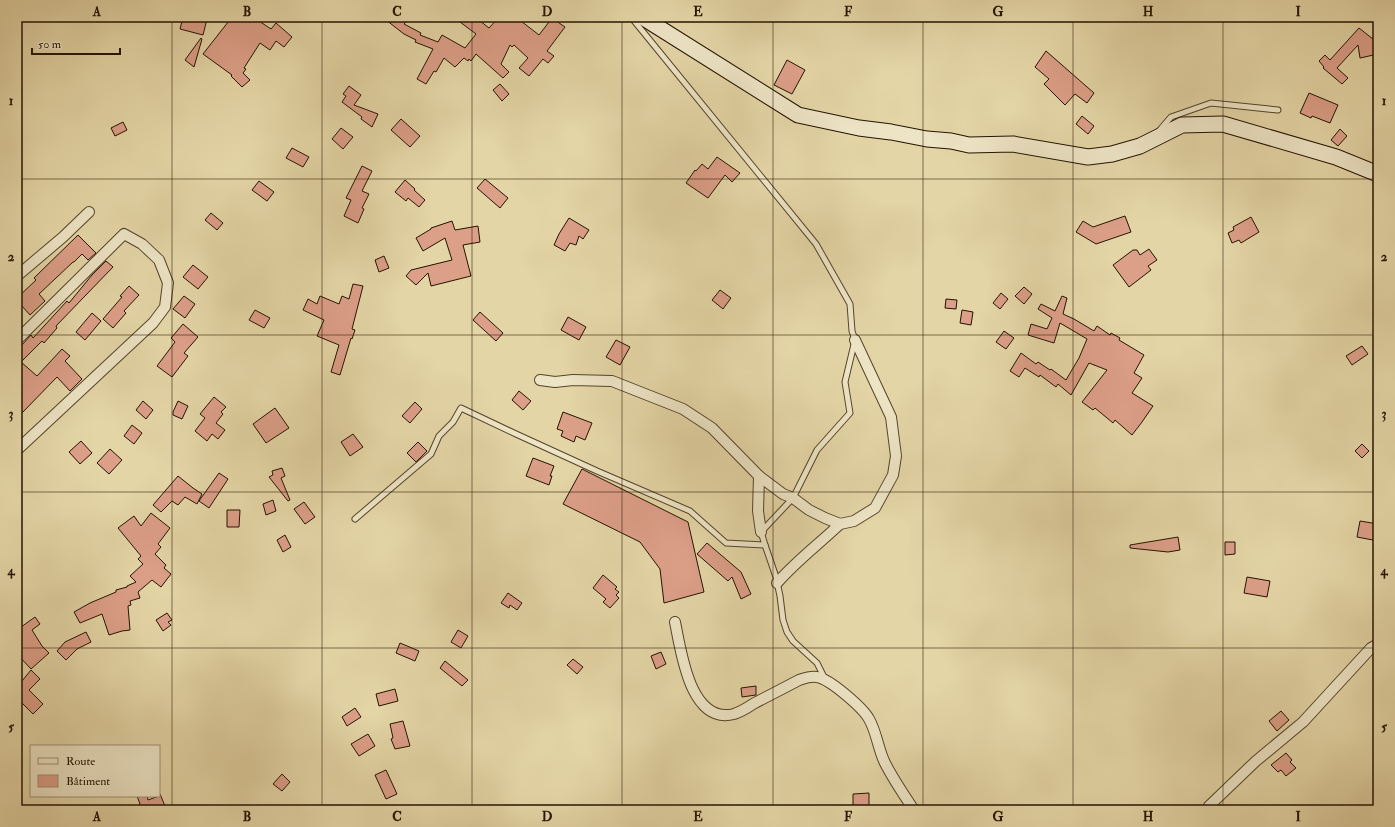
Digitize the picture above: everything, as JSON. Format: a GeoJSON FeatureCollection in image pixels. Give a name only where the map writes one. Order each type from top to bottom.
{"type":"FeatureCollection","features":[{"type":"Feature","properties":{"kind":"street"},"geometry":{"type":"LineString","coordinates":[[642,17],[798,115],[860,128],[969,145],[1013,144],[1088,157],[1112,154],[1140,146],[1182,125],[1223,124],[1336,157],[1378,174]]}},
{"type":"Feature","properties":{"kind":"street"},"geometry":{"type":"LineString","coordinates":[[17,276],[63,237],[89,212]]}},
{"type":"Feature","properties":{"kind":"street"},"geometry":{"type":"LineString","coordinates":[[17,340],[124,234],[142,244],[159,260],[168,283],[165,307],[153,323],[17,450]]}},
{"type":"Feature","properties":{"kind":"street"},"geometry":{"type":"LineString","coordinates":[[778,583],[791,568],[840,524],[854,521],[875,508],[894,475],[896,456],[891,417],[856,340]]}},
{"type":"Feature","properties":{"kind":"street"},"geometry":{"type":"LineString","coordinates":[[540,380],[555,382],[574,380],[612,381],[683,409],[712,428],[759,476],[783,494],[793,498],[809,510],[824,518],[840,524]]}},
{"type":"Feature","properties":{"kind":"street"},"geometry":{"type":"LineString","coordinates":[[759,476],[758,511],[761,532]]}},
{"type":"Feature","properties":{"kind":"street"},"geometry":{"type":"LineString","coordinates":[[675,622],[685,668],[691,687],[705,707],[714,713],[723,716],[735,714],[799,680],[808,677],[818,677],[836,687],[869,718],[885,764],[914,810]]}},
{"type":"Feature","properties":{"kind":"street"},"geometry":{"type":"LineString","coordinates":[[1207,810],[1209,806],[1256,761],[1302,722],[1371,648],[1378,644]]}},
{"type":"Feature","properties":{"kind":"lane"},"geometry":{"type":"LineString","coordinates":[[631,17],[816,244],[850,304],[852,331],[856,340],[845,382],[850,413],[817,450],[793,498],[761,532],[778,583],[783,620],[787,632],[793,641],[817,663],[826,681]]}},
{"type":"Feature","properties":{"kind":"lane"},"geometry":{"type":"LineString","coordinates":[[1148,142],[1171,117],[1211,104],[1278,110]]}},
{"type":"Feature","properties":{"kind":"lane"},"geometry":{"type":"LineString","coordinates":[[355,518],[431,454],[439,436],[452,422],[461,408],[597,471],[690,511],[726,542],[765,545]]}},
{"type":"Feature","properties":{"kind":"building"},"geometry":{"type":"Polygon","coordinates":[[[183,17],[200,17],[207,19],[203,35],[180,29],[183,17]]]}},
{"type":"Feature","properties":{"kind":"building"},"geometry":{"type":"Polygon","coordinates":[[[232,17],[253,17],[271,29],[276,23],[292,37],[284,47],[276,41],[270,50],[260,43],[244,68],[246,69],[243,73],[250,80],[242,87],[231,76],[232,75],[203,54],[232,17]]]}},
{"type":"Feature","properties":{"kind":"building"},"geometry":{"type":"Polygon","coordinates":[[[386,17],[402,17],[407,21],[404,24],[421,33],[420,35],[438,42],[442,35],[465,48],[476,34],[460,22],[464,17],[475,17],[489,28],[499,17],[524,17],[521,21],[539,35],[552,18],[565,27],[547,51],[554,56],[548,63],[543,59],[529,76],[519,68],[528,58],[514,45],[512,47],[510,45],[501,64],[509,72],[503,78],[476,54],[471,61],[464,58],[455,67],[444,58],[436,72],[434,71],[426,84],[417,79],[433,49],[415,42],[416,40],[404,34],[386,20],[386,17]]]}},
{"type":"Feature","properties":{"kind":"building"},"geometry":{"type":"Polygon","coordinates":[[[1359,28],[1378,43],[1378,54],[1360,58],[1358,45],[1337,68],[1348,78],[1342,84],[1323,68],[1324,67],[1319,61],[1325,55],[1330,60],[1359,28]]]}},
{"type":"Feature","properties":{"kind":"building"},"geometry":{"type":"Polygon","coordinates":[[[201,38],[202,39],[194,67],[185,60],[201,38]]]}},
{"type":"Feature","properties":{"kind":"building"},"geometry":{"type":"Polygon","coordinates":[[[1046,51],[1094,93],[1087,103],[1075,94],[1065,105],[1044,84],[1049,79],[1035,67],[1046,51]]]}},
{"type":"Feature","properties":{"kind":"building"},"geometry":{"type":"Polygon","coordinates":[[[787,60],[805,70],[792,94],[774,85],[787,60]]]}},
{"type":"Feature","properties":{"kind":"building"},"geometry":{"type":"Polygon","coordinates":[[[500,84],[509,94],[502,101],[493,90],[500,84]]]}},
{"type":"Feature","properties":{"kind":"building"},"geometry":{"type":"Polygon","coordinates":[[[349,86],[361,95],[354,105],[378,114],[372,127],[361,119],[362,117],[342,102],[346,96],[343,94],[349,86]]]}},
{"type":"Feature","properties":{"kind":"building"},"geometry":{"type":"Polygon","coordinates":[[[1309,93],[1338,105],[1330,123],[1312,116],[1311,118],[1300,113],[1309,93]]]}},
{"type":"Feature","properties":{"kind":"building"},"geometry":{"type":"Polygon","coordinates":[[[1082,116],[1094,126],[1088,134],[1076,124],[1082,116]]]}},
{"type":"Feature","properties":{"kind":"building"},"geometry":{"type":"Polygon","coordinates":[[[401,119],[420,136],[410,147],[391,130],[401,119]]]}},
{"type":"Feature","properties":{"kind":"building"},"geometry":{"type":"Polygon","coordinates":[[[123,122],[127,130],[115,136],[111,128],[123,122]]]}},
{"type":"Feature","properties":{"kind":"building"},"geometry":{"type":"Polygon","coordinates":[[[341,128],[353,137],[343,149],[332,139],[341,128]]]}},
{"type":"Feature","properties":{"kind":"building"},"geometry":{"type":"Polygon","coordinates":[[[1340,129],[1347,136],[1338,146],[1331,140],[1340,129]]]}},
{"type":"Feature","properties":{"kind":"building"},"geometry":{"type":"Polygon","coordinates":[[[292,148],[309,157],[303,167],[286,158],[292,148]]]}},
{"type":"Feature","properties":{"kind":"building"},"geometry":{"type":"Polygon","coordinates":[[[717,157],[740,173],[732,182],[725,175],[708,198],[686,183],[695,170],[696,171],[702,164],[708,169],[717,157]]]}},
{"type":"Feature","properties":{"kind":"building"},"geometry":{"type":"Polygon","coordinates":[[[362,166],[372,171],[362,191],[369,194],[362,208],[364,209],[358,223],[344,216],[351,200],[346,198],[362,166]]]}},
{"type":"Feature","properties":{"kind":"building"},"geometry":{"type":"Polygon","coordinates":[[[485,179],[508,198],[500,208],[477,188],[485,179]]]}},
{"type":"Feature","properties":{"kind":"building"},"geometry":{"type":"Polygon","coordinates":[[[405,180],[425,200],[419,207],[408,198],[406,201],[395,192],[405,180]]]}},
{"type":"Feature","properties":{"kind":"building"},"geometry":{"type":"Polygon","coordinates":[[[259,181],[274,192],[267,201],[252,190],[259,181]]]}},
{"type":"Feature","properties":{"kind":"building"},"geometry":{"type":"Polygon","coordinates":[[[211,213],[223,223],[217,230],[205,220],[211,213]]]}},
{"type":"Feature","properties":{"kind":"building"},"geometry":{"type":"Polygon","coordinates":[[[1125,216],[1131,232],[1096,244],[1076,232],[1083,221],[1093,227],[1125,216]]]}},
{"type":"Feature","properties":{"kind":"building"},"geometry":{"type":"Polygon","coordinates":[[[1251,217],[1259,232],[1241,243],[1239,240],[1232,243],[1228,233],[1234,230],[1233,227],[1251,217]]]}},
{"type":"Feature","properties":{"kind":"building"},"geometry":{"type":"Polygon","coordinates":[[[569,218],[589,230],[583,239],[579,236],[576,245],[570,243],[565,251],[554,245],[569,218]]]}},
{"type":"Feature","properties":{"kind":"building"},"geometry":{"type":"Polygon","coordinates":[[[452,221],[455,230],[478,226],[480,242],[463,245],[471,276],[431,286],[428,273],[416,285],[406,276],[411,270],[452,260],[445,238],[423,251],[416,238],[431,228],[452,221]]]}},
{"type":"Feature","properties":{"kind":"building"},"geometry":{"type":"Polygon","coordinates":[[[78,235],[96,253],[88,260],[82,254],[73,262],[39,294],[45,301],[30,315],[22,306],[17,310],[17,298],[36,280],[34,278],[78,235]]]}},
{"type":"Feature","properties":{"kind":"building"},"geometry":{"type":"Polygon","coordinates":[[[1149,249],[1157,260],[1148,266],[1151,270],[1129,287],[1113,265],[1133,250],[1137,250],[1140,255],[1149,249]]]}},
{"type":"Feature","properties":{"kind":"building"},"geometry":{"type":"Polygon","coordinates":[[[384,256],[389,268],[379,272],[375,260],[384,256]]]}},
{"type":"Feature","properties":{"kind":"building"},"geometry":{"type":"Polygon","coordinates":[[[106,261],[113,267],[56,326],[57,328],[44,343],[42,341],[21,362],[37,376],[62,349],[70,356],[65,361],[82,379],[70,391],[57,377],[22,413],[17,408],[17,347],[22,345],[31,335],[33,338],[67,301],[69,303],[92,275],[106,261]]]}},
{"type":"Feature","properties":{"kind":"building"},"geometry":{"type":"Polygon","coordinates":[[[193,265],[208,277],[198,289],[183,277],[193,265]]]}},
{"type":"Feature","properties":{"kind":"building"},"geometry":{"type":"Polygon","coordinates":[[[353,284],[363,286],[352,329],[355,330],[352,339],[351,338],[340,375],[331,372],[339,345],[317,336],[324,320],[303,310],[308,299],[317,304],[320,296],[339,304],[342,296],[349,299],[353,284]]]}},
{"type":"Feature","properties":{"kind":"building"},"geometry":{"type":"Polygon","coordinates":[[[129,286],[139,295],[124,311],[126,313],[113,328],[103,319],[122,297],[120,296],[129,286]]]}},
{"type":"Feature","properties":{"kind":"building"},"geometry":{"type":"Polygon","coordinates":[[[1024,287],[1032,294],[1024,304],[1015,296],[1024,287]]]}},
{"type":"Feature","properties":{"kind":"building"},"geometry":{"type":"Polygon","coordinates":[[[720,290],[731,298],[723,309],[712,300],[720,290]]]}},
{"type":"Feature","properties":{"kind":"building"},"geometry":{"type":"Polygon","coordinates":[[[1001,293],[1008,299],[1000,309],[993,303],[1001,293]]]}},
{"type":"Feature","properties":{"kind":"building"},"geometry":{"type":"Polygon","coordinates":[[[184,296],[195,304],[185,318],[173,309],[184,296]]]}},
{"type":"Feature","properties":{"kind":"building"},"geometry":{"type":"Polygon","coordinates":[[[1062,296],[1067,298],[1063,314],[1094,331],[1097,326],[1110,335],[1111,333],[1120,338],[1119,340],[1144,355],[1134,373],[1142,378],[1132,393],[1153,406],[1132,435],[1115,420],[1113,423],[1095,408],[1093,410],[1082,402],[1107,370],[1089,363],[1071,395],[1058,384],[1056,387],[1040,375],[1039,377],[1025,368],[1019,377],[1010,371],[1021,353],[1036,364],[1038,362],[1050,370],[1051,369],[1066,380],[1079,358],[1087,339],[1060,323],[1054,343],[1028,335],[1031,324],[1047,329],[1052,318],[1038,309],[1041,304],[1055,311],[1062,296]]]}},
{"type":"Feature","properties":{"kind":"building"},"geometry":{"type":"Polygon","coordinates":[[[946,299],[957,300],[956,309],[945,308],[946,299]]]}},
{"type":"Feature","properties":{"kind":"building"},"geometry":{"type":"Polygon","coordinates":[[[255,310],[270,318],[264,328],[249,320],[255,310]]]}},
{"type":"Feature","properties":{"kind":"building"},"geometry":{"type":"Polygon","coordinates":[[[962,310],[973,312],[971,325],[960,323],[962,310]]]}},
{"type":"Feature","properties":{"kind":"building"},"geometry":{"type":"Polygon","coordinates":[[[480,312],[503,333],[496,341],[473,320],[480,312]]]}},
{"type":"Feature","properties":{"kind":"building"},"geometry":{"type":"Polygon","coordinates":[[[92,313],[101,321],[85,340],[76,332],[92,313]]]}},
{"type":"Feature","properties":{"kind":"building"},"geometry":{"type":"Polygon","coordinates":[[[568,317],[586,327],[579,340],[561,330],[568,317]]]}},
{"type":"Feature","properties":{"kind":"building"},"geometry":{"type":"Polygon","coordinates":[[[183,324],[198,337],[184,353],[188,356],[172,377],[157,366],[175,342],[171,338],[183,324]]]}},
{"type":"Feature","properties":{"kind":"building"},"geometry":{"type":"Polygon","coordinates":[[[1004,331],[1014,338],[1006,349],[996,342],[1004,331]]]}},
{"type":"Feature","properties":{"kind":"building"},"geometry":{"type":"Polygon","coordinates":[[[616,340],[630,347],[620,365],[606,357],[616,340]]]}},
{"type":"Feature","properties":{"kind":"building"},"geometry":{"type":"Polygon","coordinates":[[[1362,346],[1368,354],[1352,365],[1346,356],[1362,346]]]}},
{"type":"Feature","properties":{"kind":"building"},"geometry":{"type":"Polygon","coordinates":[[[519,391],[531,401],[523,410],[512,400],[519,391]]]}},
{"type":"Feature","properties":{"kind":"building"},"geometry":{"type":"Polygon","coordinates":[[[214,397],[226,407],[221,412],[223,414],[216,423],[225,430],[218,439],[212,434],[207,441],[195,431],[205,418],[200,414],[214,397]]]}},
{"type":"Feature","properties":{"kind":"building"},"geometry":{"type":"Polygon","coordinates":[[[143,401],[153,410],[146,419],[136,410],[143,401]]]}},
{"type":"Feature","properties":{"kind":"building"},"geometry":{"type":"Polygon","coordinates":[[[178,401],[188,406],[182,419],[173,415],[178,401]]]}},
{"type":"Feature","properties":{"kind":"building"},"geometry":{"type":"Polygon","coordinates":[[[415,402],[422,409],[410,423],[402,416],[415,402]]]}},
{"type":"Feature","properties":{"kind":"building"},"geometry":{"type":"Polygon","coordinates":[[[275,408],[289,428],[266,443],[253,424],[275,408]]]}},
{"type":"Feature","properties":{"kind":"building"},"geometry":{"type":"Polygon","coordinates":[[[563,412],[592,423],[585,440],[576,436],[574,442],[561,436],[563,431],[557,429],[563,412]]]}},
{"type":"Feature","properties":{"kind":"building"},"geometry":{"type":"Polygon","coordinates":[[[132,425],[142,433],[134,444],[124,436],[132,425]]]}},
{"type":"Feature","properties":{"kind":"building"},"geometry":{"type":"Polygon","coordinates":[[[353,434],[363,447],[350,456],[341,442],[353,434]]]}},
{"type":"Feature","properties":{"kind":"building"},"geometry":{"type":"Polygon","coordinates":[[[81,441],[92,453],[80,464],[69,452],[81,441]]]}},
{"type":"Feature","properties":{"kind":"building"},"geometry":{"type":"Polygon","coordinates":[[[418,442],[427,451],[416,462],[407,453],[418,442]]]}},
{"type":"Feature","properties":{"kind":"building"},"geometry":{"type":"Polygon","coordinates":[[[1362,444],[1369,451],[1362,458],[1355,451],[1362,444]]]}},
{"type":"Feature","properties":{"kind":"building"},"geometry":{"type":"Polygon","coordinates":[[[110,449],[122,460],[109,474],[97,463],[110,449]]]}},
{"type":"Feature","properties":{"kind":"building"},"geometry":{"type":"Polygon","coordinates":[[[533,458],[554,466],[550,476],[552,476],[549,485],[526,476],[533,458]]]}},
{"type":"Feature","properties":{"kind":"building"},"geometry":{"type":"Polygon","coordinates":[[[282,468],[285,476],[281,478],[290,500],[288,501],[269,477],[273,475],[272,471],[282,468]]]}},
{"type":"Feature","properties":{"kind":"building"},"geometry":{"type":"Polygon","coordinates":[[[582,469],[688,522],[704,592],[664,603],[660,569],[640,542],[563,504],[582,469]]]}},
{"type":"Feature","properties":{"kind":"building"},"geometry":{"type":"Polygon","coordinates":[[[219,473],[228,479],[209,508],[199,501],[219,473]]]}},
{"type":"Feature","properties":{"kind":"building"},"geometry":{"type":"Polygon","coordinates":[[[178,476],[202,494],[197,504],[185,497],[178,505],[172,501],[161,512],[153,505],[178,476]]]}},
{"type":"Feature","properties":{"kind":"building"},"geometry":{"type":"Polygon","coordinates":[[[273,500],[276,511],[266,515],[263,504],[273,500]]]}},
{"type":"Feature","properties":{"kind":"building"},"geometry":{"type":"Polygon","coordinates":[[[304,502],[315,517],[305,524],[294,509],[304,502]]]}},
{"type":"Feature","properties":{"kind":"building"},"geometry":{"type":"Polygon","coordinates":[[[227,510],[240,510],[239,527],[227,527],[227,510]]]}},
{"type":"Feature","properties":{"kind":"building"},"geometry":{"type":"Polygon","coordinates":[[[151,513],[170,528],[158,544],[161,547],[155,554],[166,565],[164,568],[171,574],[161,587],[152,580],[138,592],[140,598],[130,601],[131,605],[128,606],[130,630],[109,635],[102,614],[80,623],[74,612],[90,603],[116,592],[116,590],[127,587],[136,582],[130,576],[143,564],[138,559],[141,556],[118,528],[134,516],[141,526],[151,513]]]}},
{"type":"Feature","properties":{"kind":"building"},"geometry":{"type":"Polygon","coordinates":[[[1360,521],[1378,524],[1378,541],[1357,537],[1360,521]]]}},
{"type":"Feature","properties":{"kind":"building"},"geometry":{"type":"Polygon","coordinates":[[[285,535],[291,547],[283,552],[277,540],[285,535]]]}},
{"type":"Feature","properties":{"kind":"building"},"geometry":{"type":"Polygon","coordinates":[[[1178,537],[1180,550],[1168,552],[1130,548],[1130,545],[1178,537]]]}},
{"type":"Feature","properties":{"kind":"building"},"geometry":{"type":"Polygon","coordinates":[[[1225,542],[1235,542],[1235,554],[1225,555],[1225,542]]]}},
{"type":"Feature","properties":{"kind":"building"},"geometry":{"type":"Polygon","coordinates":[[[707,543],[741,572],[751,594],[741,599],[732,577],[728,581],[697,554],[707,543]]]}},
{"type":"Feature","properties":{"kind":"building"},"geometry":{"type":"Polygon","coordinates":[[[603,575],[617,587],[615,589],[619,592],[616,595],[619,598],[610,608],[603,602],[606,599],[593,588],[603,575]]]}},
{"type":"Feature","properties":{"kind":"building"},"geometry":{"type":"Polygon","coordinates":[[[1247,577],[1270,581],[1267,597],[1244,593],[1247,577]]]}},
{"type":"Feature","properties":{"kind":"building"},"geometry":{"type":"Polygon","coordinates":[[[508,593],[522,603],[517,610],[510,605],[509,608],[501,603],[508,593]]]}},
{"type":"Feature","properties":{"kind":"building"},"geometry":{"type":"Polygon","coordinates":[[[167,613],[172,620],[168,622],[171,625],[163,631],[156,620],[167,613]]]}},
{"type":"Feature","properties":{"kind":"building"},"geometry":{"type":"Polygon","coordinates":[[[35,617],[40,624],[32,630],[42,646],[49,653],[31,669],[17,654],[17,630],[35,617]]]}},
{"type":"Feature","properties":{"kind":"building"},"geometry":{"type":"Polygon","coordinates":[[[458,630],[468,636],[461,648],[451,642],[458,630]]]}},
{"type":"Feature","properties":{"kind":"building"},"geometry":{"type":"Polygon","coordinates":[[[86,632],[91,642],[77,649],[66,660],[57,651],[65,642],[86,632]]]}},
{"type":"Feature","properties":{"kind":"building"},"geometry":{"type":"Polygon","coordinates":[[[400,643],[419,651],[415,661],[396,653],[400,643]]]}},
{"type":"Feature","properties":{"kind":"building"},"geometry":{"type":"Polygon","coordinates":[[[661,652],[666,664],[656,669],[651,656],[661,652]]]}},
{"type":"Feature","properties":{"kind":"building"},"geometry":{"type":"Polygon","coordinates":[[[573,659],[583,667],[577,674],[567,665],[573,659]]]}},
{"type":"Feature","properties":{"kind":"building"},"geometry":{"type":"Polygon","coordinates":[[[445,661],[468,680],[462,686],[440,668],[445,661]]]}},
{"type":"Feature","properties":{"kind":"building"},"geometry":{"type":"Polygon","coordinates":[[[31,670],[40,679],[29,690],[43,704],[33,714],[17,698],[17,687],[31,670]]]}},
{"type":"Feature","properties":{"kind":"building"},"geometry":{"type":"Polygon","coordinates":[[[756,686],[756,695],[742,697],[741,688],[756,686]]]}},
{"type":"Feature","properties":{"kind":"building"},"geometry":{"type":"Polygon","coordinates":[[[395,689],[398,701],[379,706],[376,694],[395,689]]]}},
{"type":"Feature","properties":{"kind":"building"},"geometry":{"type":"Polygon","coordinates":[[[355,708],[361,717],[347,726],[342,717],[355,708]]]}},
{"type":"Feature","properties":{"kind":"building"},"geometry":{"type":"Polygon","coordinates":[[[1281,711],[1289,720],[1277,731],[1269,721],[1281,711]]]}},
{"type":"Feature","properties":{"kind":"building"},"geometry":{"type":"Polygon","coordinates":[[[403,721],[410,746],[395,749],[391,739],[393,738],[390,724],[403,721]]]}},
{"type":"Feature","properties":{"kind":"building"},"geometry":{"type":"Polygon","coordinates":[[[368,734],[375,746],[359,756],[351,744],[368,734]]]}},
{"type":"Feature","properties":{"kind":"building"},"geometry":{"type":"Polygon","coordinates":[[[1286,753],[1292,760],[1290,762],[1296,768],[1286,776],[1281,770],[1278,772],[1271,765],[1286,753]]]}},
{"type":"Feature","properties":{"kind":"building"},"geometry":{"type":"Polygon","coordinates":[[[386,770],[397,794],[386,799],[375,775],[386,770]]]}},
{"type":"Feature","properties":{"kind":"building"},"geometry":{"type":"Polygon","coordinates":[[[282,774],[290,782],[282,791],[273,784],[282,774]]]}},
{"type":"Feature","properties":{"kind":"building"},"geometry":{"type":"Polygon","coordinates":[[[869,793],[869,810],[853,810],[853,794],[869,793]]]}},
{"type":"Feature","properties":{"kind":"building"},"geometry":{"type":"Polygon","coordinates":[[[160,794],[165,806],[156,810],[134,810],[140,804],[137,797],[147,797],[148,800],[160,797],[160,794]]]}}]}
